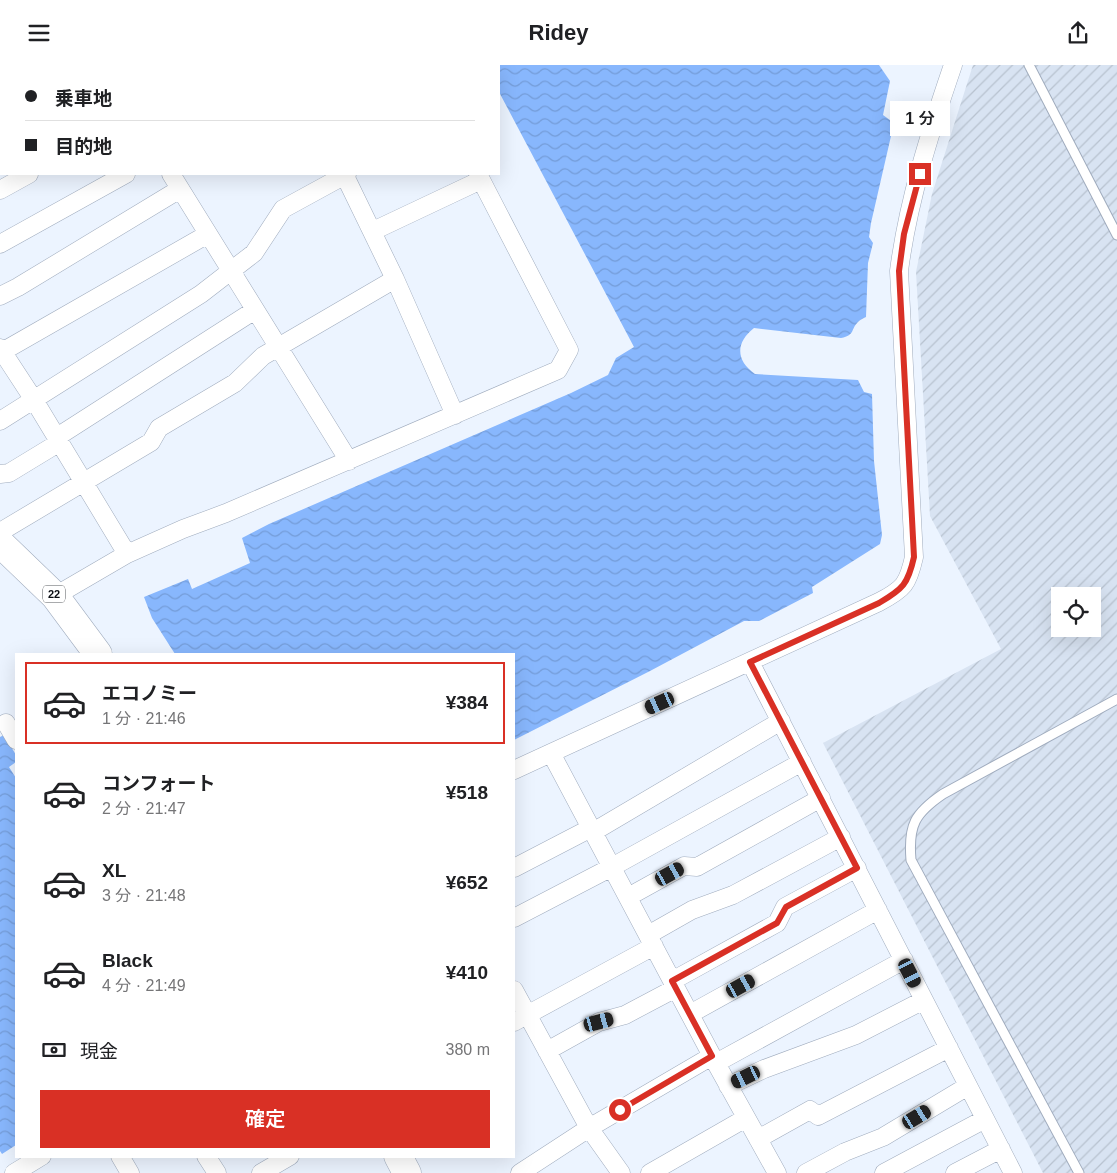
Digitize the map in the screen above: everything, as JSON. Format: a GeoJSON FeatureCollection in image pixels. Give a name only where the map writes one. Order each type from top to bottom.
{"type":"FeatureCollection","features":[{"type":"Feature","properties":{"kind":"main road","name":"22"},"geometry":{"type":"LineString","coordinates":[[0,543],[56,596],[97,653]]}},
{"type":"Feature","properties":{"kind":"main road"},"geometry":{"type":"LineString","coordinates":[[399,1158],[407,1173]]}},
{"type":"Feature","properties":{"kind":"street"},"geometry":{"type":"LineString","coordinates":[[515,770],[879,603],[898,593],[910,577],[914,557],[899,271],[904,234],[910,209],[953,65]]}},
{"type":"Feature","properties":{"kind":"street"},"geometry":{"type":"LineString","coordinates":[[0,190],[27,175]]}},
{"type":"Feature","properties":{"kind":"street"},"geometry":{"type":"LineString","coordinates":[[0,244],[124,175]]}},
{"type":"Feature","properties":{"kind":"street"},"geometry":{"type":"LineString","coordinates":[[172,175],[349,461]]}},
{"type":"Feature","properties":{"kind":"street"},"geometry":{"type":"LineString","coordinates":[[0,421],[201,294],[254,253],[283,209],[343,175]]}},
{"type":"Feature","properties":{"kind":"street"},"geometry":{"type":"LineString","coordinates":[[345,175],[396,279],[455,415]]}},
{"type":"Feature","properties":{"kind":"street"},"geometry":{"type":"LineString","coordinates":[[56,596],[127,554],[349,461],[558,370],[568,349],[479,177],[373,231]]}},
{"type":"Feature","properties":{"kind":"street"},"geometry":{"type":"LineString","coordinates":[[0,297],[180,189]]}},
{"type":"Feature","properties":{"kind":"street"},"geometry":{"type":"LineString","coordinates":[[127,554],[34,400],[1,351],[208,234]]}},
{"type":"Feature","properties":{"kind":"street"},"geometry":{"type":"LineString","coordinates":[[0,532],[151,442],[159,428],[236,383],[263,356],[396,279]]}},
{"type":"Feature","properties":{"kind":"street"},"geometry":{"type":"LineString","coordinates":[[0,474],[9,473],[255,310]]}},
{"type":"Feature","properties":{"kind":"street"},"geometry":{"type":"LineString","coordinates":[[750,662],[1013,1173]]}},
{"type":"Feature","properties":{"kind":"street"},"geometry":{"type":"LineString","coordinates":[[515,868],[592,830],[781,721]]}},
{"type":"Feature","properties":{"kind":"street"},"geometry":{"type":"LineString","coordinates":[[7,723],[15,738]]}},
{"type":"Feature","properties":{"kind":"street"},"geometry":{"type":"LineString","coordinates":[[552,753],[674,985],[776,1172]]}},
{"type":"Feature","properties":{"kind":"street"},"geometry":{"type":"LineString","coordinates":[[515,917],[612,867],[802,762]]}},
{"type":"Feature","properties":{"kind":"street"},"geometry":{"type":"LineString","coordinates":[[628,897],[684,866],[697,867],[821,798]]}},
{"type":"Feature","properties":{"kind":"street"},"geometry":{"type":"LineString","coordinates":[[520,1018],[651,940],[692,910],[733,895],[841,837]]}},
{"type":"Feature","properties":{"kind":"street"},"geometry":{"type":"LineString","coordinates":[[547,1051],[599,1022],[625,1015],[777,923],[786,907],[857,868]]}},
{"type":"Feature","properties":{"kind":"street"},"geometry":{"type":"LineString","coordinates":[[690,1014],[878,910]]}},
{"type":"Feature","properties":{"kind":"street"},"geometry":{"type":"LineString","coordinates":[[520,1173],[589,1128],[714,1059],[904,960]]}},
{"type":"Feature","properties":{"kind":"street"},"geometry":{"type":"LineString","coordinates":[[515,995],[520,1018],[547,1051],[589,1128],[621,1173]]}},
{"type":"Feature","properties":{"kind":"street"},"geometry":{"type":"LineString","coordinates":[[728,1086],[764,1069],[856,1035],[924,1000]]}},
{"type":"Feature","properties":{"kind":"street"},"geometry":{"type":"LineString","coordinates":[[758,1139],[810,1110],[818,1116],[949,1048]]}},
{"type":"Feature","properties":{"kind":"street"},"geometry":{"type":"LineString","coordinates":[[806,1173],[845,1152],[883,1137],[968,1086]]}},
{"type":"Feature","properties":{"kind":"street"},"geometry":{"type":"LineString","coordinates":[[650,1173],[746,1118]]}},
{"type":"Feature","properties":{"kind":"street"},"geometry":{"type":"LineString","coordinates":[[884,1173],[985,1119]]}},
{"type":"Feature","properties":{"kind":"street"},"geometry":{"type":"LineString","coordinates":[[955,1173],[1001,1149]]}},
{"type":"Feature","properties":{"kind":"street"},"geometry":{"type":"LineString","coordinates":[[14,1173],[39,1158]]}},
{"type":"Feature","properties":{"kind":"street"},"geometry":{"type":"LineString","coordinates":[[121,1158],[130,1173]]}},
{"type":"Feature","properties":{"kind":"street"},"geometry":{"type":"LineString","coordinates":[[207,1158],[217,1173]]}},
{"type":"Feature","properties":{"kind":"street"},"geometry":{"type":"LineString","coordinates":[[260,1173],[286,1158]]}},
{"type":"Feature","properties":{"kind":"lane"},"geometry":{"type":"LineString","coordinates":[[1029,65],[1117,235]]}},
{"type":"Feature","properties":{"kind":"lane"},"geometry":{"type":"LineString","coordinates":[[1079,1173],[911,860],[910,842],[915,821],[926,805],[1117,699]]}},
{"type":"Feature","properties":{"kind":"shaded area"},"geometry":{"type":"Polygon","coordinates":[[[973,65],[1117,65],[1117,1173],[1043,1173],[823,743],[1001,649],[930,516],[916,272],[932,194],[973,65]]]}},
{"type":"Feature","properties":{"kind":"water"},"geometry":{"type":"Polygon","coordinates":[[[500,65],[879,65],[890,81],[883,115],[894,123],[871,223],[869,237],[873,243],[868,263],[866,317],[856,324],[849,335],[841,338],[754,328],[744,339],[740,351],[744,363],[755,374],[858,380],[864,392],[872,394],[874,461],[882,535],[880,544],[812,587],[813,593],[759,621],[744,621],[515,739],[515,653],[174,653],[152,618],[144,597],[188,579],[192,589],[250,563],[242,538],[269,524],[571,393],[608,375],[616,358],[634,347],[500,94],[500,65]]]}},
{"type":"Feature","properties":{"kind":"water"},"geometry":{"type":"Polygon","coordinates":[[[4,735],[15,753],[15,763],[9,767],[15,776],[15,1146],[2,1154],[0,1151],[0,737],[4,735]]]}},
{"type":"Feature","properties":{"kind":"route"},"geometry":{"type":"LineString","coordinates":[[620,1110],[712,1056],[672,981],[777,923],[786,907],[857,868],[750,662],[898,593],[910,577],[914,557],[899,271],[904,234],[920,174]]}}]}
